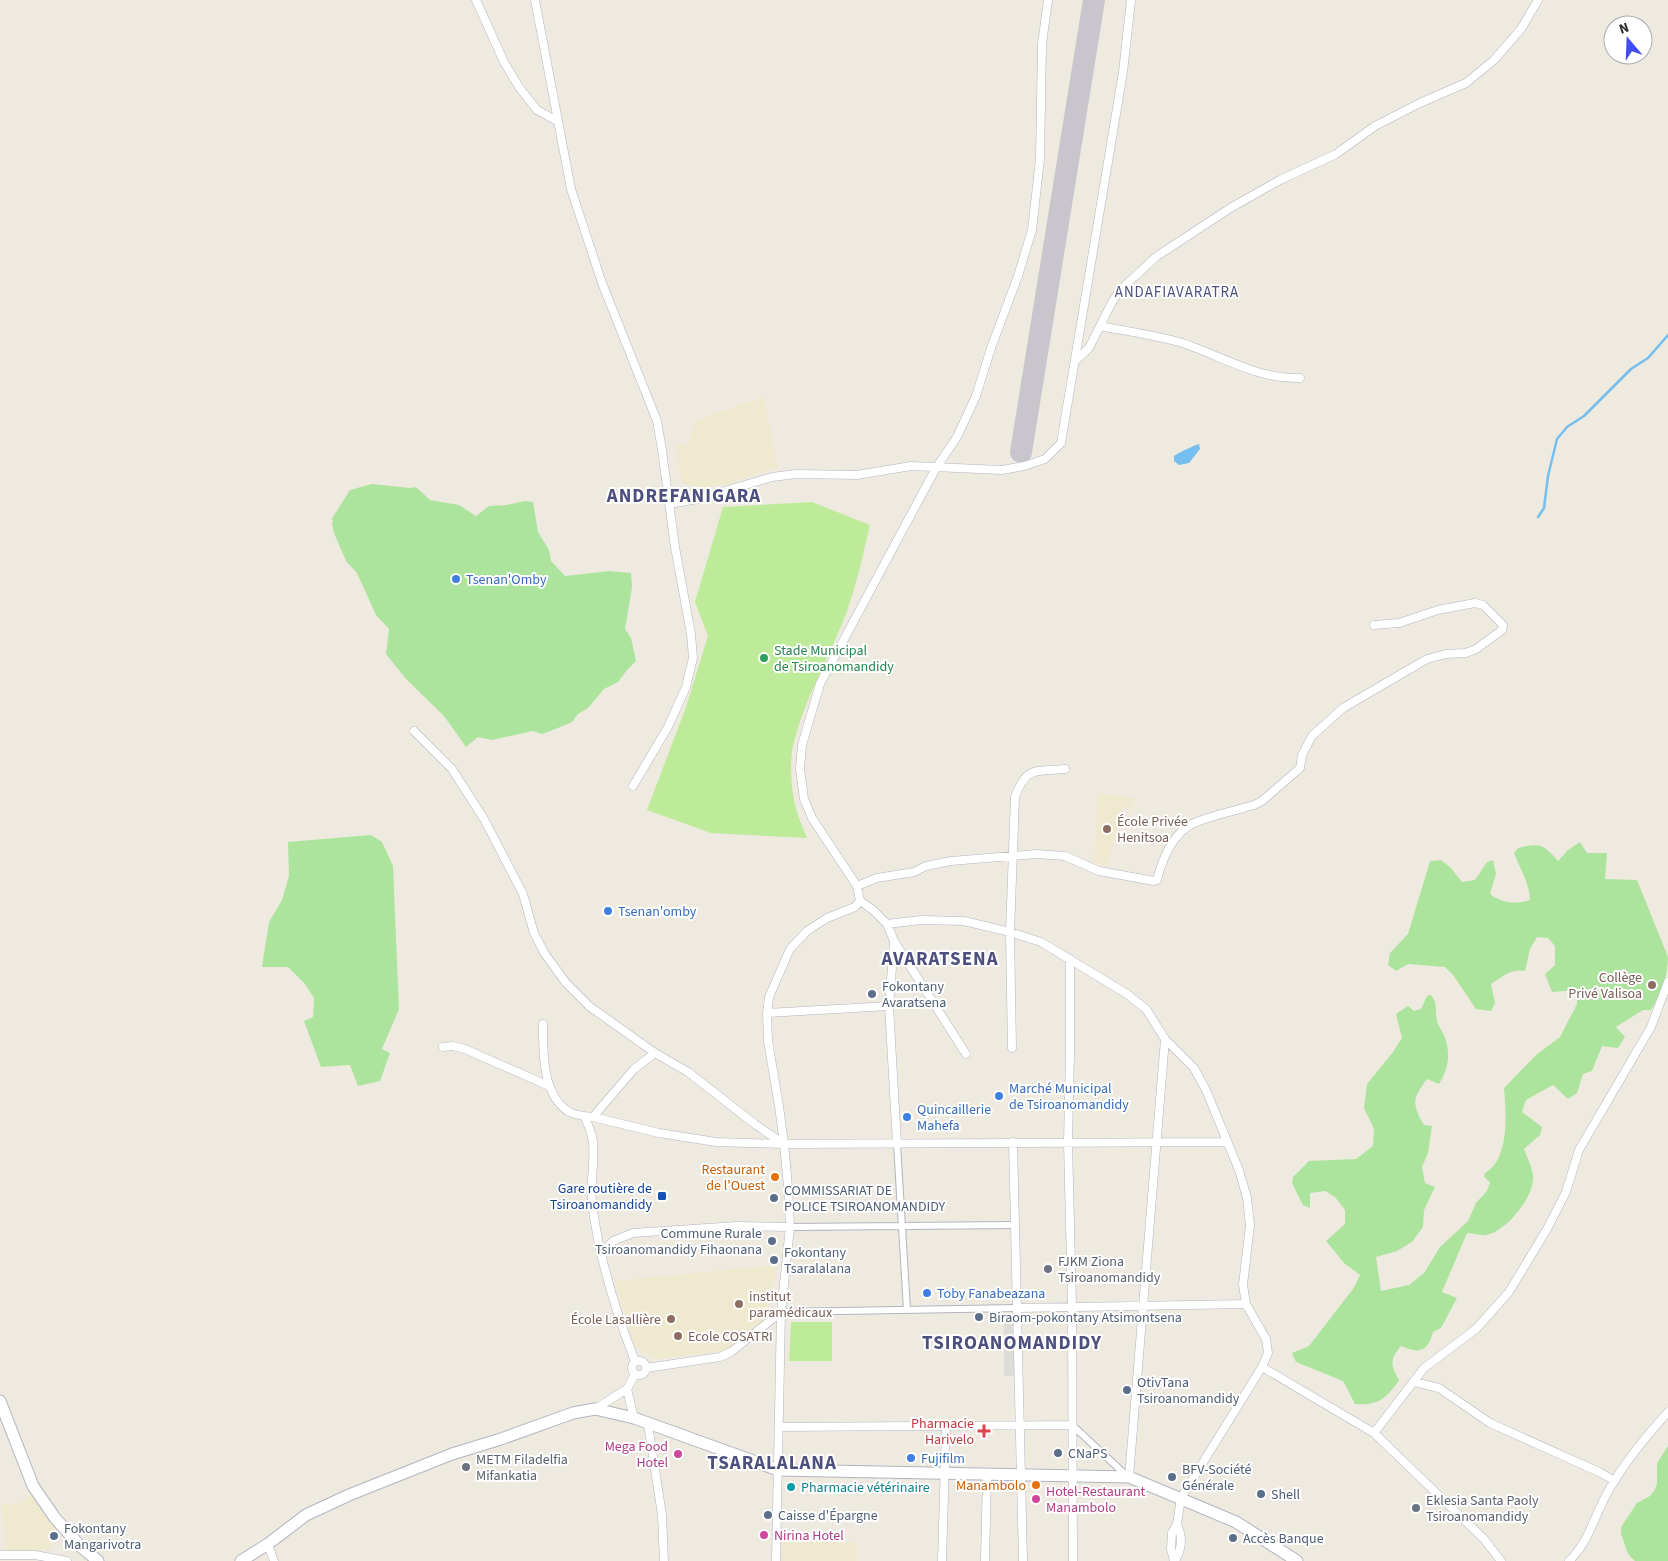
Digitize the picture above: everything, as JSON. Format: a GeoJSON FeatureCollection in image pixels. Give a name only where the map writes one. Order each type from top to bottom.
{"type":"FeatureCollection","features":[{"type":"Feature","properties":{"kind":"main road"},"geometry":{"type":"LineString","coordinates":[[0,1401],[33,1486],[55,1518],[80,1546],[98,1561]]}},
{"type":"Feature","properties":{"kind":"main road"},"geometry":{"type":"LineString","coordinates":[[241,1561],[268,1544],[306,1515],[349,1495],[452,1454],[501,1439],[573,1413],[595,1409],[634,1418],[778,1470],[1129,1477],[1236,1522],[1297,1561]]}},
{"type":"Feature","properties":{"kind":"street"},"geometry":{"type":"LineString","coordinates":[[476,0],[504,62],[519,87],[537,110],[557,121]]}},
{"type":"Feature","properties":{"kind":"street"},"geometry":{"type":"LineString","coordinates":[[535,0],[571,189],[602,283],[657,421],[675,547],[691,634],[693,658],[686,687],[668,727],[633,786]]}},
{"type":"Feature","properties":{"kind":"street"},"geometry":{"type":"LineString","coordinates":[[966,1054],[894,942],[887,924],[873,910],[860,901],[857,886],[812,818],[804,799],[800,769],[802,745],[820,684],[936,468],[957,437],[976,396],[991,348],[1018,276],[1032,230],[1040,159],[1042,44],[1048,0]]}},
{"type":"Feature","properties":{"kind":"street"},"geometry":{"type":"LineString","coordinates":[[670,504],[698,499],[772,477],[796,474],[857,476],[910,466],[1002,470],[1045,460],[1061,443],[1123,72],[1131,0]]}},
{"type":"Feature","properties":{"kind":"street"},"geometry":{"type":"LineString","coordinates":[[1075,361],[1089,348],[1119,290],[1157,256],[1206,223],[1280,180],[1336,154],[1375,126],[1420,103],[1466,83],[1494,60],[1521,28],[1538,0]]}},
{"type":"Feature","properties":{"kind":"street"},"geometry":{"type":"LineString","coordinates":[[1100,326],[1179,342],[1260,372],[1286,379],[1300,378]]}},
{"type":"Feature","properties":{"kind":"street"},"geometry":{"type":"LineString","coordinates":[[857,886],[877,878],[914,872],[926,866],[951,861],[1036,854],[1065,856],[1099,871],[1154,881],[1158,880],[1165,854],[1183,831],[1193,823],[1262,801],[1300,768],[1302,755],[1312,736],[1343,708],[1427,659],[1446,654],[1466,653],[1476,649],[1502,630],[1503,625],[1483,605],[1475,603],[1438,610],[1399,623],[1374,625]]}},
{"type":"Feature","properties":{"kind":"street"},"geometry":{"type":"LineString","coordinates":[[414,731],[452,769],[484,819],[523,894],[534,933],[544,954],[566,983],[589,1006],[655,1053],[688,1072],[756,1125],[784,1144]]}},
{"type":"Feature","properties":{"kind":"street"},"geometry":{"type":"LineString","coordinates":[[1012,1048],[1010,932],[1015,797],[1021,780],[1030,772],[1066,769]]}},
{"type":"Feature","properties":{"kind":"street"},"geometry":{"type":"LineString","coordinates":[[776,1561],[781,1312],[790,1227],[784,1144],[768,1041],[766,1013],[769,997],[790,949],[807,931],[827,918],[855,907],[860,901]]}},
{"type":"Feature","properties":{"kind":"street"},"geometry":{"type":"LineString","coordinates":[[887,924],[921,920],[964,921],[1041,942],[1070,958],[1146,1008],[1165,1039],[1194,1068],[1206,1090],[1239,1170],[1247,1198],[1250,1225],[1243,1286],[1246,1304],[1266,1339],[1268,1353],[1262,1367],[1181,1498],[1177,1524],[1172,1534],[1171,1549],[1175,1561]]}},
{"type":"Feature","properties":{"kind":"street"},"geometry":{"type":"LineString","coordinates":[[894,942],[889,1006],[907,1310]]}},
{"type":"Feature","properties":{"kind":"street"},"geometry":{"type":"LineString","coordinates":[[1070,958],[1068,1142],[1072,1307],[1072,1561]]}},
{"type":"Feature","properties":{"kind":"street"},"geometry":{"type":"LineString","coordinates":[[1374,1433],[1424,1368],[1476,1329],[1509,1292],[1547,1229],[1566,1192],[1580,1150],[1651,1027],[1668,982]]}},
{"type":"Feature","properties":{"kind":"street"},"geometry":{"type":"LineString","coordinates":[[766,1013],[889,1006]]}},
{"type":"Feature","properties":{"kind":"street"},"geometry":{"type":"LineString","coordinates":[[543,1024],[543,1053],[550,1086],[558,1103],[570,1113],[659,1133],[716,1142],[784,1144],[1227,1142]]}},
{"type":"Feature","properties":{"kind":"street"},"geometry":{"type":"LineString","coordinates":[[1129,1477],[1165,1039]]}},
{"type":"Feature","properties":{"kind":"street"},"geometry":{"type":"LineString","coordinates":[[443,1047],[453,1046],[465,1050],[550,1086]]}},
{"type":"Feature","properties":{"kind":"street"},"geometry":{"type":"LineString","coordinates":[[593,1117],[634,1069],[655,1053]]}},
{"type":"Feature","properties":{"kind":"street"},"geometry":{"type":"LineString","coordinates":[[584,1116],[593,1141],[591,1196],[606,1276],[620,1324],[636,1361]]}},
{"type":"Feature","properties":{"kind":"street"},"geometry":{"type":"LineString","coordinates":[[1013,1142],[1023,1561]]}},
{"type":"Feature","properties":{"kind":"street"},"geometry":{"type":"LineString","coordinates":[[602,1254],[612,1241],[633,1233],[737,1226],[1015,1225]]}},
{"type":"Feature","properties":{"kind":"street"},"geometry":{"type":"LineString","coordinates":[[636,1374],[644,1372],[646,1368],[720,1356],[731,1352],[781,1312],[1246,1304]]}},
{"type":"Feature","properties":{"kind":"street"},"geometry":{"type":"LineString","coordinates":[[636,1361],[644,1363],[646,1368]]}},
{"type":"Feature","properties":{"kind":"street"},"geometry":{"type":"LineString","coordinates":[[636,1361],[632,1365],[632,1370],[636,1374]]}},
{"type":"Feature","properties":{"kind":"street"},"geometry":{"type":"LineString","coordinates":[[1262,1367],[1374,1433],[1484,1539],[1501,1561]]}},
{"type":"Feature","properties":{"kind":"street"},"geometry":{"type":"LineString","coordinates":[[595,1409],[628,1389],[636,1374]]}},
{"type":"Feature","properties":{"kind":"street"},"geometry":{"type":"LineString","coordinates":[[1418,1383],[1439,1388],[1490,1423],[1615,1481]]}},
{"type":"Feature","properties":{"kind":"street"},"geometry":{"type":"LineString","coordinates":[[628,1389],[634,1418]]}},
{"type":"Feature","properties":{"kind":"street"},"geometry":{"type":"LineString","coordinates":[[1568,1561],[1578,1553],[1589,1535],[1609,1489],[1653,1428],[1668,1412]]}},
{"type":"Feature","properties":{"kind":"street"},"geometry":{"type":"LineString","coordinates":[[648,1424],[662,1515],[664,1561]]}},
{"type":"Feature","properties":{"kind":"street"},"geometry":{"type":"LineString","coordinates":[[942,1561],[946,1426]]}},
{"type":"Feature","properties":{"kind":"street"},"geometry":{"type":"LineString","coordinates":[[779,1427],[1072,1426],[1129,1477]]}},
{"type":"Feature","properties":{"kind":"street"},"geometry":{"type":"LineString","coordinates":[[985,1561],[987,1474]]}},
{"type":"Feature","properties":{"kind":"street"},"geometry":{"type":"LineString","coordinates":[[268,1544],[274,1561]]}},
{"type":"Feature","properties":{"kind":"street"},"geometry":{"type":"LineString","coordinates":[[0,1555],[35,1556],[67,1561]]}},
{"type":"Feature","properties":{"kind":"shaded area"},"geometry":{"type":"Polygon","coordinates":[[[764,397],[778,467],[735,481],[735,483],[703,488],[682,483],[675,446],[687,444],[696,420],[764,397]]]}},
{"type":"Feature","properties":{"kind":"shaded area","name":"École Privée Henitsoa"},"geometry":{"type":"Polygon","coordinates":[[[1098,793],[1135,798],[1133,810],[1123,808],[1107,866],[1094,865],[1098,793]]]}},
{"type":"Feature","properties":{"kind":"shaded area","name":"École Lasallière"},"geometry":{"type":"Polygon","coordinates":[[[776,1265],[772,1302],[770,1302],[767,1318],[726,1351],[654,1359],[634,1345],[615,1281],[776,1265]]]}},
{"type":"Feature","properties":{"kind":"shaded area"},"geometry":{"type":"Polygon","coordinates":[[[1004,1319],[1018,1319],[1019,1376],[1004,1376],[1004,1319]]]}},
{"type":"Feature","properties":{"kind":"shaded area"},"geometry":{"type":"Polygon","coordinates":[[[32,1495],[57,1528],[47,1536],[51,1542],[51,1550],[6,1550],[1,1506],[2,1504],[20,1503],[32,1495]]]}},
{"type":"Feature","properties":{"kind":"shaded area"},"geometry":{"type":"Polygon","coordinates":[[[781,1541],[857,1543],[857,1561],[782,1561],[781,1541]]]}},
{"type":"Feature","properties":{"kind":"green space"},"geometry":{"type":"Polygon","coordinates":[[[372,484],[416,487],[430,500],[459,505],[476,516],[489,506],[525,501],[533,502],[538,532],[549,550],[551,561],[565,576],[609,571],[631,573],[632,587],[625,629],[631,638],[636,661],[618,682],[604,689],[588,708],[578,714],[572,722],[542,734],[533,731],[492,740],[478,737],[466,747],[444,716],[406,679],[386,654],[389,629],[376,615],[357,573],[346,561],[334,533],[333,519],[331,520],[350,490],[372,484]]]}},
{"type":"Feature","properties":{"kind":"green space","name":"Stade Municipal de Tsiroanomandidy"},"geometry":{"type":"Polygon","coordinates":[[[812,502],[870,525],[847,612],[816,681],[792,748],[791,775],[793,793],[796,809],[807,838],[711,833],[647,810],[686,707],[708,636],[695,602],[723,507],[812,502]]]}},
{"type":"Feature","properties":{"kind":"green space"},"geometry":{"type":"Polygon","coordinates":[[[371,835],[382,842],[393,866],[399,1009],[382,1049],[390,1053],[380,1081],[358,1086],[350,1065],[321,1067],[304,1021],[313,1017],[314,998],[305,984],[288,967],[262,967],[269,922],[282,900],[289,876],[288,842],[371,835]]]}},
{"type":"Feature","properties":{"kind":"green space"},"geometry":{"type":"Polygon","coordinates":[[[1580,842],[1587,853],[1607,853],[1605,879],[1637,880],[1668,957],[1667,971],[1661,991],[1651,1010],[1643,1010],[1616,1027],[1625,1037],[1618,1048],[1602,1046],[1592,1071],[1583,1074],[1577,1093],[1568,1099],[1553,1085],[1526,1100],[1522,1112],[1542,1127],[1540,1135],[1524,1149],[1533,1175],[1533,1183],[1525,1202],[1510,1220],[1494,1232],[1486,1235],[1467,1233],[1442,1292],[1457,1298],[1441,1328],[1433,1332],[1428,1344],[1422,1350],[1413,1350],[1401,1346],[1394,1355],[1392,1363],[1399,1380],[1386,1396],[1370,1404],[1355,1404],[1343,1381],[1296,1362],[1292,1353],[1309,1346],[1353,1289],[1360,1275],[1344,1263],[1326,1241],[1345,1224],[1345,1210],[1335,1197],[1325,1191],[1310,1193],[1310,1208],[1303,1205],[1292,1183],[1293,1177],[1309,1161],[1356,1159],[1373,1146],[1374,1129],[1364,1108],[1367,1084],[1402,1038],[1396,1014],[1408,1006],[1414,1011],[1421,1009],[1427,996],[1431,995],[1435,1004],[1436,1017],[1448,1048],[1448,1060],[1439,1084],[1427,1079],[1415,1102],[1417,1112],[1424,1125],[1432,1126],[1428,1153],[1422,1167],[1425,1183],[1435,1187],[1424,1210],[1423,1227],[1412,1242],[1397,1251],[1376,1257],[1381,1291],[1409,1285],[1424,1273],[1440,1247],[1468,1221],[1476,1203],[1487,1191],[1490,1182],[1484,1177],[1485,1173],[1499,1157],[1505,1134],[1504,1088],[1536,1055],[1560,1037],[1577,1004],[1577,990],[1552,992],[1545,974],[1555,965],[1555,946],[1548,938],[1537,937],[1530,949],[1525,971],[1511,972],[1491,984],[1495,1003],[1491,1011],[1476,1009],[1453,975],[1445,967],[1408,964],[1396,971],[1388,965],[1390,953],[1408,934],[1430,861],[1441,860],[1451,868],[1462,882],[1475,880],[1487,862],[1493,860],[1496,874],[1490,894],[1504,901],[1520,902],[1530,900],[1530,894],[1527,882],[1514,853],[1518,848],[1541,846],[1549,851],[1558,861],[1568,850],[1580,842]]]}},
{"type":"Feature","properties":{"kind":"green space"},"geometry":{"type":"Polygon","coordinates":[[[791,1322],[832,1322],[832,1361],[789,1361],[791,1322]]]}},
{"type":"Feature","properties":{"kind":"green space"},"geometry":{"type":"Polygon","coordinates":[[[1668,1446],[1668,1561],[1635,1561],[1628,1554],[1621,1534],[1621,1527],[1637,1503],[1650,1496],[1654,1491],[1657,1484],[1657,1463],[1668,1446]]]}},
{"type":"Feature","properties":{"kind":"water"},"geometry":{"type":"Polygon","coordinates":[[[1199,444],[1200,449],[1189,463],[1179,465],[1174,461],[1174,456],[1199,444]]]}},
{"type":"Feature","properties":{"kind":"waterway"},"geometry":{"type":"LineString","coordinates":[[1538,517],[1544,508],[1548,476],[1557,439],[1567,427],[1584,416],[1631,369],[1648,358],[1668,335]]}},
{"type":"Feature","properties":{"kind":"taxiway"},"geometry":{"type":"LineString","coordinates":[[1021,452],[1094,0]]}},
{"type":"Feature","properties":{"kind":"place","name":"Tsenan'Omby"},"geometry":{"type":"Point","coordinates":[456,579]}},
{"type":"Feature","properties":{"kind":"place","name":"Stade Municipal de Tsiroanomandidy"},"geometry":{"type":"Point","coordinates":[764,658]}},
{"type":"Feature","properties":{"kind":"place","name":"École Privée Henitsoa"},"geometry":{"type":"Point","coordinates":[1107,829]}},
{"type":"Feature","properties":{"kind":"place","name":"Tsenan'omby"},"geometry":{"type":"Point","coordinates":[608,911]}},
{"type":"Feature","properties":{"kind":"place","name":"Collège Privé Valisoa"},"geometry":{"type":"Point","coordinates":[1652,985]}},
{"type":"Feature","properties":{"kind":"place","name":"Fokontany Avaratsena"},"geometry":{"type":"Point","coordinates":[872,994]}},
{"type":"Feature","properties":{"kind":"place","name":"Marché Municipal de Tsiroanomandidy"},"geometry":{"type":"Point","coordinates":[999,1096]}},
{"type":"Feature","properties":{"kind":"place","name":"Quincaillerie Mahefa"},"geometry":{"type":"Point","coordinates":[907,1117]}},
{"type":"Feature","properties":{"kind":"place","name":"Restaurant de l'Ouest"},"geometry":{"type":"Point","coordinates":[775,1177]}},
{"type":"Feature","properties":{"kind":"place","name":"Gare routière de Tsiroanomandidy"},"geometry":{"type":"Point","coordinates":[662,1196]}},
{"type":"Feature","properties":{"kind":"place","name":"COMMISSARIAT DE POLICE TSIROANOMANDIDY"},"geometry":{"type":"Point","coordinates":[774,1198]}},
{"type":"Feature","properties":{"kind":"place","name":"Commune Rurale Tsiroanomandidy Fihaonana"},"geometry":{"type":"Point","coordinates":[772,1241]}},
{"type":"Feature","properties":{"kind":"place","name":"Fokontany Tsaralalana"},"geometry":{"type":"Point","coordinates":[774,1260]}},
{"type":"Feature","properties":{"kind":"place","name":"FJKM Ziona Tsiroanomandidy"},"geometry":{"type":"Point","coordinates":[1048,1269]}},
{"type":"Feature","properties":{"kind":"place","name":"Toby Fanabeazana"},"geometry":{"type":"Point","coordinates":[927,1293]}},
{"type":"Feature","properties":{"kind":"place","name":"institut paramédicaux"},"geometry":{"type":"Point","coordinates":[739,1304]}},
{"type":"Feature","properties":{"kind":"place","name":"Biraom-pokontany Atsimontsena"},"geometry":{"type":"Point","coordinates":[979,1317]}},
{"type":"Feature","properties":{"kind":"place","name":"École Lasallière"},"geometry":{"type":"Point","coordinates":[671,1319]}},
{"type":"Feature","properties":{"kind":"place","name":"Ecole COSATRI"},"geometry":{"type":"Point","coordinates":[678,1336]}},
{"type":"Feature","properties":{"kind":"place","name":"OtivTana Tsiroanomandidy"},"geometry":{"type":"Point","coordinates":[1127,1390]}},
{"type":"Feature","properties":{"kind":"place","name":"Pharmacie Harivelo"},"geometry":{"type":"Point","coordinates":[984,1431]}},
{"type":"Feature","properties":{"kind":"place","name":"CNaPS"},"geometry":{"type":"Point","coordinates":[1058,1453]}},
{"type":"Feature","properties":{"kind":"place","name":"Mega Food Hotel"},"geometry":{"type":"Point","coordinates":[678,1454]}},
{"type":"Feature","properties":{"kind":"place","name":"Fujifilm"},"geometry":{"type":"Point","coordinates":[911,1458]}},
{"type":"Feature","properties":{"kind":"place","name":"METM Filadelfia Mifankatia"},"geometry":{"type":"Point","coordinates":[466,1467]}},
{"type":"Feature","properties":{"kind":"place","name":"BFV-Société Générale"},"geometry":{"type":"Point","coordinates":[1172,1477]}},
{"type":"Feature","properties":{"kind":"place","name":"Manambolo"},"geometry":{"type":"Point","coordinates":[1036,1485]}},
{"type":"Feature","properties":{"kind":"place","name":"Pharmacie vétérinaire"},"geometry":{"type":"Point","coordinates":[791,1487]}},
{"type":"Feature","properties":{"kind":"place","name":"Shell"},"geometry":{"type":"Point","coordinates":[1261,1494]}},
{"type":"Feature","properties":{"kind":"place","name":"Hotel-Restaurant Manambolo"},"geometry":{"type":"Point","coordinates":[1036,1499]}},
{"type":"Feature","properties":{"kind":"place","name":"Eklesia Santa Paoly Tsiroanomandidy"},"geometry":{"type":"Point","coordinates":[1416,1508]}},
{"type":"Feature","properties":{"kind":"place","name":"Caisse d'Épargne"},"geometry":{"type":"Point","coordinates":[768,1515]}},
{"type":"Feature","properties":{"kind":"place","name":"Nirina Hotel"},"geometry":{"type":"Point","coordinates":[764,1535]}},
{"type":"Feature","properties":{"kind":"place","name":"Fokontany Mangarivotra"},"geometry":{"type":"Point","coordinates":[54,1536]}},
{"type":"Feature","properties":{"kind":"place","name":"Accès Banque"},"geometry":{"type":"Point","coordinates":[1233,1538]}},
{"type":"Feature","properties":{"kind":"district","name":"ANDAFIAVARATRA"},"geometry":{"type":"Point","coordinates":[1177,292]}},
{"type":"Feature","properties":{"kind":"district","name":"ANDREFANIGARA"},"geometry":{"type":"Point","coordinates":[684,495]}},
{"type":"Feature","properties":{"kind":"district","name":"AVARATSENA"},"geometry":{"type":"Point","coordinates":[940,958]}},
{"type":"Feature","properties":{"kind":"district","name":"TSIROANOMANDIDY"},"geometry":{"type":"Point","coordinates":[1012,1342]}},
{"type":"Feature","properties":{"kind":"district","name":"TSARALALANA"},"geometry":{"type":"Point","coordinates":[772,1462]}}]}
